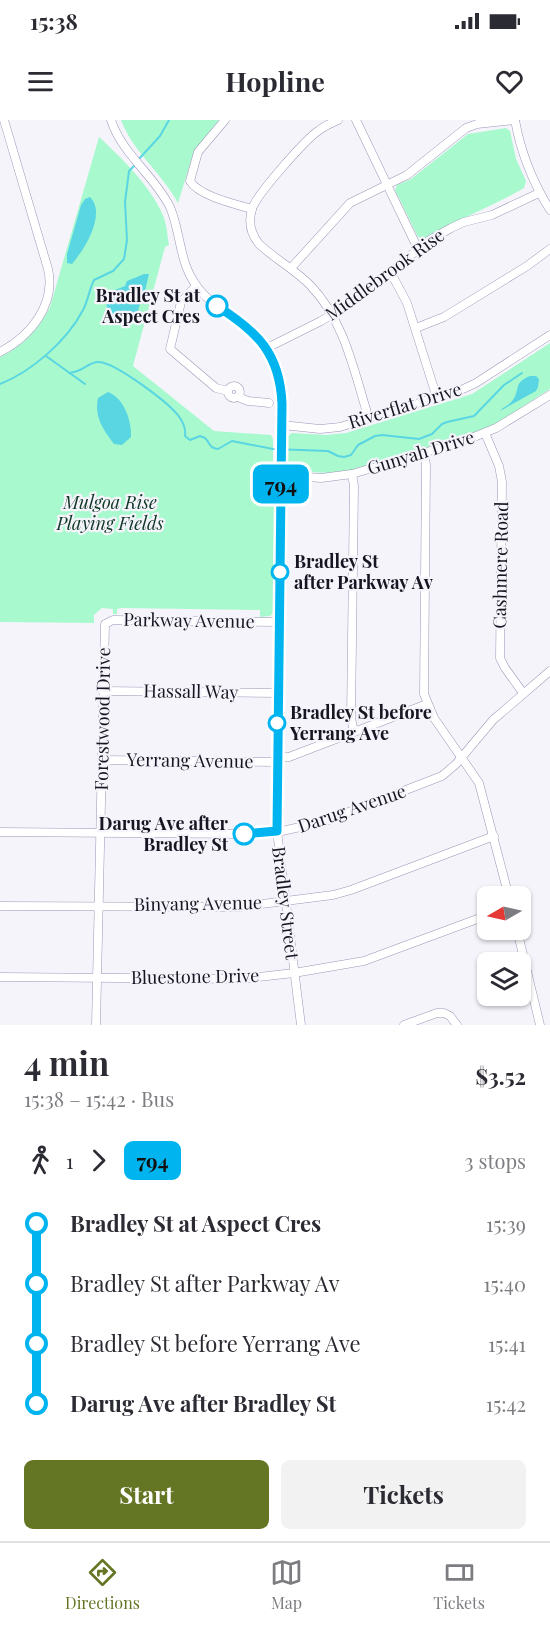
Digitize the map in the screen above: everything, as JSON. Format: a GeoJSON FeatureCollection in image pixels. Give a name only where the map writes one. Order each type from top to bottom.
{"type":"FeatureCollection","features":[{"type":"Feature","properties":{"kind":"street"},"geometry":{"type":"LineString","coordinates":[[1,349],[26,334],[39,317],[48,297],[50,278],[4,120]]}},
{"type":"Feature","properties":{"kind":"street","name":"Bradley Street"},"geometry":{"type":"LineString","coordinates":[[111,120],[118,137],[169,207],[176,225],[184,263],[196,286],[217,306],[252,331],[267,348],[278,371],[282,438],[277,831],[300,1025]]}},
{"type":"Feature","properties":{"kind":"street"},"geometry":{"type":"LineString","coordinates":[[225,120],[198,152],[190,181],[194,186],[215,198],[252,209]]}},
{"type":"Feature","properties":{"kind":"street"},"geometry":{"type":"LineString","coordinates":[[338,120],[311,136],[259,197],[252,209],[250,224],[254,237],[264,248],[310,286],[333,315],[345,342],[369,419]]}},
{"type":"Feature","properties":{"kind":"street"},"geometry":{"type":"LineString","coordinates":[[356,120],[418,249]]}},
{"type":"Feature","properties":{"kind":"street"},"geometry":{"type":"LineString","coordinates":[[291,268],[350,203],[407,175],[466,128],[477,124],[515,120],[526,166],[550,210]]}},
{"type":"Feature","properties":{"kind":"street","name":"Middlebrook Rise"},"geometry":{"type":"LineString","coordinates":[[267,348],[333,315],[362,296],[418,249],[457,225],[492,215],[539,193]]}},
{"type":"Feature","properties":{"kind":"street"},"geometry":{"type":"LineString","coordinates":[[416,328],[444,317],[550,249]]}},
{"type":"Feature","properties":{"kind":"street"},"geometry":{"type":"LineString","coordinates":[[391,273],[407,303],[437,398]]}},
{"type":"Feature","properties":{"kind":"street"},"geometry":{"type":"LineString","coordinates":[[196,286],[181,302],[170,349],[216,388],[228,392],[231,398],[238,396],[248,401],[269,403]]}},
{"type":"Feature","properties":{"kind":"street","name":"Riverflat Drive"},"geometry":{"type":"LineString","coordinates":[[282,425],[328,429],[369,419],[468,388],[550,335]]}},
{"type":"Feature","properties":{"kind":"street","name":"Gunyah Drive"},"geometry":{"type":"LineString","coordinates":[[281,475],[321,478],[352,474],[424,453],[485,433],[550,395]]}},
{"type":"Feature","properties":{"kind":"street","name":"Cashmere Road"},"geometry":{"type":"LineString","coordinates":[[485,433],[499,466],[502,482],[500,658],[523,693]]}},
{"type":"Feature","properties":{"kind":"street"},"geometry":{"type":"LineString","coordinates":[[424,453],[426,466],[423,679],[427,704],[481,788],[506,886]]}},
{"type":"Feature","properties":{"kind":"street"},"geometry":{"type":"LineString","coordinates":[[352,474],[354,486],[351,718],[354,732]]}},
{"type":"Feature","properties":{"kind":"street","name":"Parkway Avenue"},"geometry":{"type":"LineString","coordinates":[[104,629],[106,622],[113,620],[279,622]]}},
{"type":"Feature","properties":{"kind":"street","name":"Forestwood Drive"},"geometry":{"type":"LineString","coordinates":[[96,1025],[104,629]]}},
{"type":"Feature","properties":{"kind":"street","name":"Darug Avenue"},"geometry":{"type":"LineString","coordinates":[[0,832],[243,834],[277,831],[332,819],[430,782],[447,772],[463,757],[493,720],[550,671]]}},
{"type":"Feature","properties":{"kind":"street","name":"Hassall Way"},"geometry":{"type":"LineString","coordinates":[[103,691],[278,693]]}},
{"type":"Feature","properties":{"kind":"street","name":"Yerrang Avenue"},"geometry":{"type":"LineString","coordinates":[[103,760],[277,760],[427,704]]}},
{"type":"Feature","properties":{"kind":"street","name":"Binyang Avenue"},"geometry":{"type":"LineString","coordinates":[[0,906],[239,907],[333,895],[494,836]]}},
{"type":"Feature","properties":{"kind":"street","name":"Bluestone Drive"},"geometry":{"type":"LineString","coordinates":[[0,977],[240,979],[294,973],[364,962],[477,919]]}},
{"type":"Feature","properties":{"kind":"street"},"geometry":{"type":"LineString","coordinates":[[519,940],[540,1025]]}},
{"type":"Feature","properties":{"kind":"street"},"geometry":{"type":"LineString","coordinates":[[404,1025],[440,1013],[450,1016],[456,1025]]}},
{"type":"Feature","properties":{"kind":"green space"},"geometry":{"type":"Polygon","coordinates":[[[121,120],[219,120],[194,151],[178,203],[126,132],[121,120]]]}},
{"type":"Feature","properties":{"kind":"green space"},"geometry":{"type":"Polygon","coordinates":[[[506,128],[510,131],[516,159],[526,181],[524,188],[423,239],[418,237],[395,190],[397,185],[411,179],[468,134],[506,128]]]}},
{"type":"Feature","properties":{"kind":"green space","name":"Mulgoa Rise Playing Fields"},"geometry":{"type":"Polygon","coordinates":[[[99,137],[143,182],[157,203],[165,221],[169,245],[165,247],[133,366],[214,431],[271,435],[273,439],[273,467],[277,468],[274,612],[270,616],[260,617],[260,610],[122,608],[117,609],[117,614],[113,614],[113,609],[102,608],[94,614],[94,623],[0,622],[0,357],[16,348],[29,336],[50,307],[99,137]]]}},
{"type":"Feature","properties":{"kind":"green space"},"geometry":{"type":"Polygon","coordinates":[[[550,343],[550,389],[479,432],[351,470],[329,473],[291,471],[288,466],[288,436],[292,433],[326,435],[346,433],[472,394],[550,343]]]}},
{"type":"Feature","properties":{"kind":"water"},"geometry":{"type":"Polygon","coordinates":[[[90,197],[95,204],[96,213],[92,232],[72,264],[67,263],[67,254],[81,205],[85,199],[90,197]]]}},
{"type":"Feature","properties":{"kind":"water"},"geometry":{"type":"Polygon","coordinates":[[[144,274],[149,274],[143,299],[146,301],[145,304],[140,304],[136,318],[111,319],[107,306],[110,292],[144,274]]]}},
{"type":"Feature","properties":{"kind":"water"},"geometry":{"type":"Polygon","coordinates":[[[530,376],[536,376],[539,379],[536,391],[500,411],[515,397],[521,381],[530,376]]]}},
{"type":"Feature","properties":{"kind":"water"},"geometry":{"type":"Polygon","coordinates":[[[108,392],[123,405],[130,424],[131,437],[122,445],[114,444],[98,417],[98,398],[108,392]]]}},
{"type":"Feature","properties":{"kind":"waterway"},"geometry":{"type":"LineString","coordinates":[[138,160],[160,136],[169,120]]}},
{"type":"Feature","properties":{"kind":"waterway"},"geometry":{"type":"LineString","coordinates":[[0,384],[24,372],[58,344],[83,310],[94,280],[113,271],[124,259],[127,240],[125,202],[129,171],[135,165]]}},
{"type":"Feature","properties":{"kind":"waterway"},"geometry":{"type":"LineString","coordinates":[[46,356],[85,384]]}},
{"type":"Feature","properties":{"kind":"waterway"},"geometry":{"type":"LineString","coordinates":[[69,373],[79,371],[95,362],[118,369],[166,403],[184,424],[185,436],[190,440],[200,436],[205,438],[212,447],[218,449],[232,441],[273,449],[328,451],[344,457],[351,455],[358,445],[375,436],[419,439],[432,434],[442,424],[474,416],[504,385],[522,373]]}},
{"type":"Feature","properties":{"kind":"bus line","name":"794"},"geometry":{"type":"LineString","coordinates":[[217,306],[252,331],[267,348],[278,371],[282,404],[277,831],[244,834]]}},
{"type":"Feature","properties":{"kind":"place","name":"Bradley St at Aspect Cres"},"geometry":{"type":"Point","coordinates":[217,306]}},
{"type":"Feature","properties":{"kind":"place","name":"Bradley St after Parkway Av"},"geometry":{"type":"Point","coordinates":[280,572]}},
{"type":"Feature","properties":{"kind":"place","name":"Bradley St before Yerrang Ave"},"geometry":{"type":"Point","coordinates":[277,723]}},
{"type":"Feature","properties":{"kind":"place","name":"Darug Ave after Bradley St"},"geometry":{"type":"Point","coordinates":[244,834]}}]}
